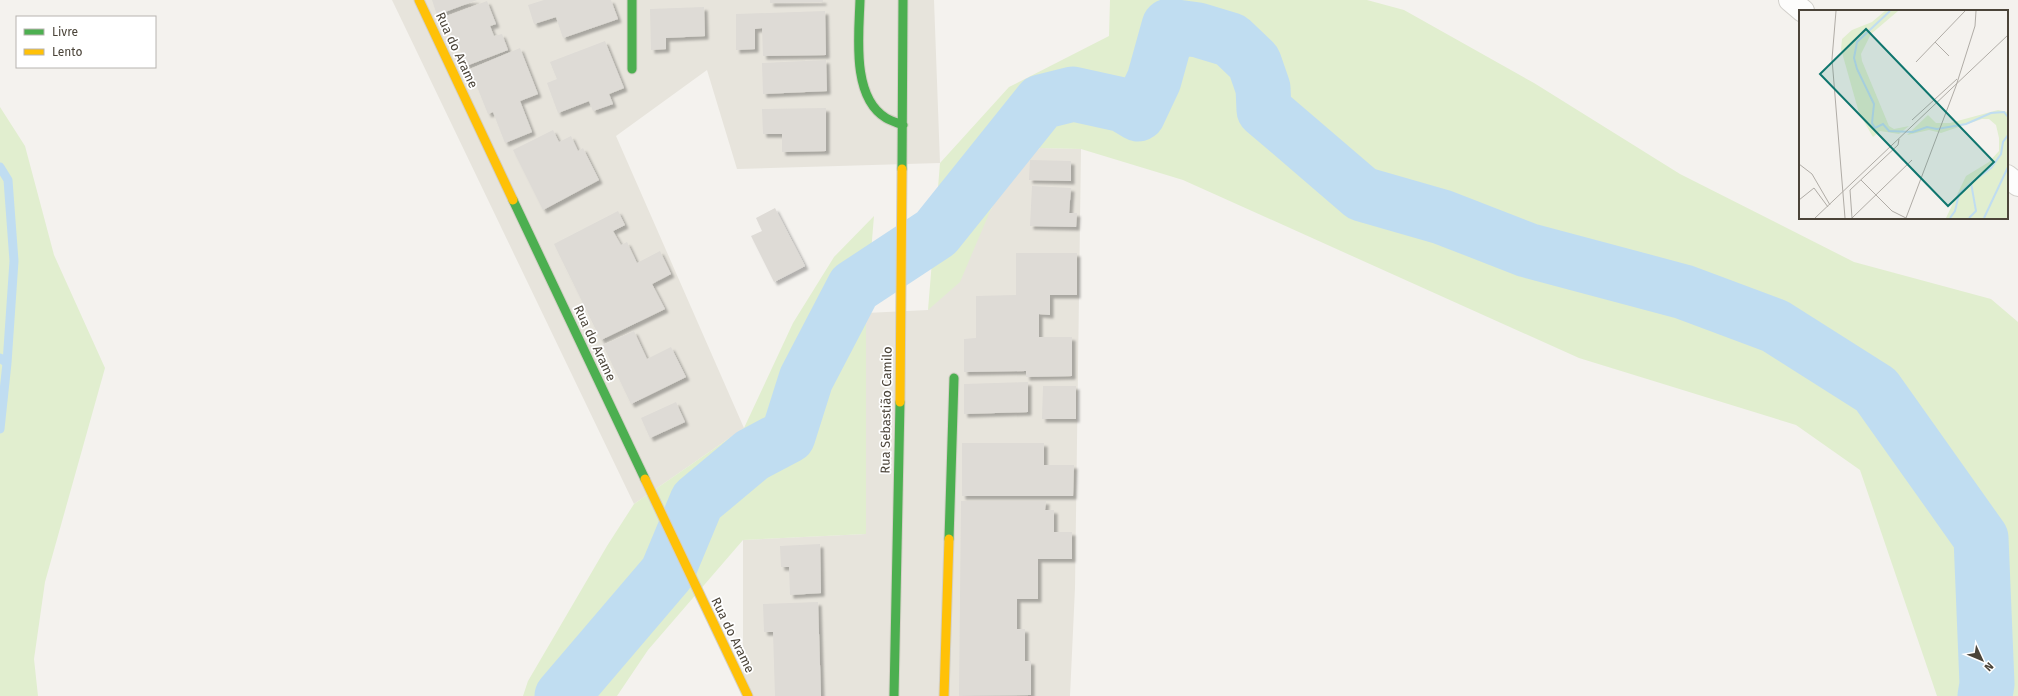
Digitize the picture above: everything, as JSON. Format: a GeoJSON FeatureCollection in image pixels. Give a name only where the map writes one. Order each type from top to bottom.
{"type":"FeatureCollection","features":[{"type":"Feature","properties":{"kind":"street","name":"Rua do Arame"},"geometry":{"type":"LineString","coordinates":[[419,0],[748,696]]}},
{"type":"Feature","properties":{"kind":"street"},"geometry":{"type":"LineString","coordinates":[[632,0],[632,69]]}},
{"type":"Feature","properties":{"kind":"street"},"geometry":{"type":"LineString","coordinates":[[860,0],[860,77],[866,96],[889,122],[903,125]]}},
{"type":"Feature","properties":{"kind":"street","name":"Rua Sebastião Camilo"},"geometry":{"type":"LineString","coordinates":[[894,696],[900,412],[903,0]]}},
{"type":"Feature","properties":{"kind":"street"},"geometry":{"type":"LineString","coordinates":[[1790,0],[1802,10]]}},
{"type":"Feature","properties":{"kind":"street"},"geometry":{"type":"LineString","coordinates":[[2008,177],[2018,185]]}},
{"type":"Feature","properties":{"kind":"street"},"geometry":{"type":"LineString","coordinates":[[944,696],[954,378]]}},
{"type":"Feature","properties":{"kind":"shaded area"},"geometry":{"type":"Polygon","coordinates":[[[392,0],[934,0],[940,163],[737,169],[707,70],[616,136],[744,428],[634,504],[392,0]]]}},
{"type":"Feature","properties":{"kind":"shaded area"},"geometry":{"type":"Polygon","coordinates":[[[1040,148],[1081,149],[1075,588],[1070,696],[743,696],[743,540],[866,534],[866,313],[928,310],[991,209],[1014,167],[1040,148]]]}},
{"type":"Feature","properties":{"kind":"green space"},"geometry":{"type":"Polygon","coordinates":[[[1110,0],[1367,0],[1404,10],[1534,83],[1680,174],[1854,262],[1991,299],[2018,322],[2018,696],[1937,696],[1860,470],[1796,425],[1579,358],[1183,180],[1081,149],[1040,148],[1014,167],[991,209],[960,282],[928,310],[940,163],[1009,87],[1109,36],[1110,0]]]}},
{"type":"Feature","properties":{"kind":"green space"},"geometry":{"type":"Polygon","coordinates":[[[0,107],[25,146],[54,255],[105,368],[45,582],[34,659],[38,696],[0,696],[0,107]]]}},
{"type":"Feature","properties":{"kind":"green space"},"geometry":{"type":"Polygon","coordinates":[[[874,216],[866,313],[866,534],[743,540],[648,650],[617,696],[523,696],[528,681],[607,546],[634,504],[744,428],[793,323],[834,257],[874,216]]]}},
{"type":"Feature","properties":{"kind":"building"},"geometry":{"type":"Polygon","coordinates":[[[432,0],[477,0],[437,15],[432,0]]]}},
{"type":"Feature","properties":{"kind":"building"},"geometry":{"type":"Polygon","coordinates":[[[544,0],[611,0],[618,19],[563,38],[556,17],[534,24],[528,5],[544,0]]]}},
{"type":"Feature","properties":{"kind":"building"},"geometry":{"type":"Polygon","coordinates":[[[770,0],[823,0],[823,2],[770,3],[770,0]]]}},
{"type":"Feature","properties":{"kind":"building"},"geometry":{"type":"Polygon","coordinates":[[[487,1],[496,24],[490,26],[494,36],[502,34],[508,50],[466,66],[456,39],[453,41],[444,17],[487,1]]]}},
{"type":"Feature","properties":{"kind":"building"},"geometry":{"type":"Polygon","coordinates":[[[704,7],[705,36],[666,38],[666,49],[651,50],[650,9],[704,7]]]}},
{"type":"Feature","properties":{"kind":"building"},"geometry":{"type":"Polygon","coordinates":[[[825,11],[826,55],[763,56],[762,28],[755,29],[755,49],[736,50],[736,14],[825,11]]]}},
{"type":"Feature","properties":{"kind":"building"},"geometry":{"type":"Polygon","coordinates":[[[605,41],[624,88],[609,94],[613,104],[593,111],[589,101],[558,113],[547,83],[557,79],[550,62],[605,41]]]}},
{"type":"Feature","properties":{"kind":"building"},"geometry":{"type":"Polygon","coordinates":[[[520,48],[538,94],[520,101],[532,132],[505,143],[493,112],[488,114],[470,69],[520,48]]]}},
{"type":"Feature","properties":{"kind":"building"},"geometry":{"type":"Polygon","coordinates":[[[826,60],[827,91],[763,94],[762,63],[826,60]]]}},
{"type":"Feature","properties":{"kind":"building"},"geometry":{"type":"Polygon","coordinates":[[[826,108],[826,151],[782,152],[782,134],[763,134],[762,109],[826,108]]]}},
{"type":"Feature","properties":{"kind":"building"},"geometry":{"type":"Polygon","coordinates":[[[553,130],[559,142],[571,136],[578,151],[583,148],[599,180],[543,210],[513,150],[553,130]]]}},
{"type":"Feature","properties":{"kind":"building"},"geometry":{"type":"Polygon","coordinates":[[[1030,160],[1071,161],[1071,181],[1029,180],[1030,160]]]}},
{"type":"Feature","properties":{"kind":"building"},"geometry":{"type":"Polygon","coordinates":[[[1032,186],[1071,188],[1069,213],[1077,213],[1076,227],[1030,226],[1032,186]]]}},
{"type":"Feature","properties":{"kind":"building"},"geometry":{"type":"Polygon","coordinates":[[[775,208],[805,266],[774,282],[751,236],[762,231],[756,218],[775,208]]]}},
{"type":"Feature","properties":{"kind":"building"},"geometry":{"type":"Polygon","coordinates":[[[618,211],[625,225],[613,231],[621,245],[627,242],[637,263],[660,251],[671,274],[652,284],[665,309],[601,340],[554,244],[618,211]]]}},
{"type":"Feature","properties":{"kind":"building"},"geometry":{"type":"Polygon","coordinates":[[[1016,253],[1077,253],[1077,295],[1050,295],[1050,315],[1039,314],[1039,337],[1072,337],[1072,376],[1026,377],[1026,371],[964,372],[964,339],[976,338],[976,296],[1016,295],[1016,253]]]}},
{"type":"Feature","properties":{"kind":"building"},"geometry":{"type":"Polygon","coordinates":[[[634,331],[647,359],[671,347],[686,377],[631,404],[603,345],[634,331]]]}},
{"type":"Feature","properties":{"kind":"building"},"geometry":{"type":"Polygon","coordinates":[[[1028,382],[1028,412],[964,414],[964,384],[1028,382]]]}},
{"type":"Feature","properties":{"kind":"building"},"geometry":{"type":"Polygon","coordinates":[[[1043,386],[1076,386],[1076,419],[1042,419],[1043,386]]]}},
{"type":"Feature","properties":{"kind":"building"},"geometry":{"type":"Polygon","coordinates":[[[676,402],[685,422],[650,438],[641,418],[676,402]]]}},
{"type":"Feature","properties":{"kind":"building"},"geometry":{"type":"Polygon","coordinates":[[[962,443],[1044,443],[1044,465],[1074,465],[1073,496],[962,496],[962,443]]]}},
{"type":"Feature","properties":{"kind":"building"},"geometry":{"type":"Polygon","coordinates":[[[961,501],[1046,501],[1045,510],[1054,510],[1054,532],[1072,532],[1072,559],[1038,559],[1038,599],[1017,599],[1017,629],[1025,629],[1025,661],[1031,661],[1031,695],[959,696],[961,501]]]}},
{"type":"Feature","properties":{"kind":"building"},"geometry":{"type":"Polygon","coordinates":[[[820,544],[821,593],[790,595],[789,567],[781,567],[780,546],[820,544]]]}},
{"type":"Feature","properties":{"kind":"building"},"geometry":{"type":"Polygon","coordinates":[[[818,602],[821,696],[775,696],[773,632],[764,632],[763,604],[818,602]]]}},
{"type":"Feature","properties":{"kind":"waterway"},"geometry":{"type":"LineString","coordinates":[[562,696],[667,573],[697,501],[752,455],[788,436],[806,379],[854,287],[936,233],[1041,102],[1073,94],[1123,105],[1138,114],[1154,80],[1169,26],[1198,30],[1231,40],[1254,62],[1263,88],[1264,110],[1362,194],[1442,217],[1527,250],[1684,292],[1775,326],[1876,390],[1981,538],[1987,684],[1985,696]]}},
{"type":"Feature","properties":{"kind":"waterway"},"geometry":{"type":"LineString","coordinates":[[0,167],[8,180],[14,261],[7,363]]}},
{"type":"Feature","properties":{"kind":"waterway"},"geometry":{"type":"LineString","coordinates":[[0,358],[7,363],[0,429]]}},
{"type":"Feature","properties":{"kind":"traffic: fast"},"geometry":{"type":"LineString","coordinates":[[632,0],[632,69]]}},
{"type":"Feature","properties":{"kind":"traffic: fast"},"geometry":{"type":"LineString","coordinates":[[860,0],[860,64],[862,80],[867,95],[875,108],[886,118],[903,125]]}},
{"type":"Feature","properties":{"kind":"traffic: fast"},"geometry":{"type":"LineString","coordinates":[[902,169],[903,0]]}},
{"type":"Feature","properties":{"kind":"traffic: fast"},"geometry":{"type":"LineString","coordinates":[[513,200],[645,479]]}},
{"type":"Feature","properties":{"kind":"traffic: fast"},"geometry":{"type":"LineString","coordinates":[[949,539],[954,378]]}},
{"type":"Feature","properties":{"kind":"traffic: fast"},"geometry":{"type":"LineString","coordinates":[[894,696],[900,402]]}},
{"type":"Feature","properties":{"kind":"traffic: slow"},"geometry":{"type":"LineString","coordinates":[[419,0],[513,200]]}},
{"type":"Feature","properties":{"kind":"traffic: slow"},"geometry":{"type":"LineString","coordinates":[[900,402],[902,169]]}},
{"type":"Feature","properties":{"kind":"traffic: slow"},"geometry":{"type":"LineString","coordinates":[[645,479],[748,696]]}},
{"type":"Feature","properties":{"kind":"traffic: slow"},"geometry":{"type":"LineString","coordinates":[[944,696],[949,539]]}}]}
